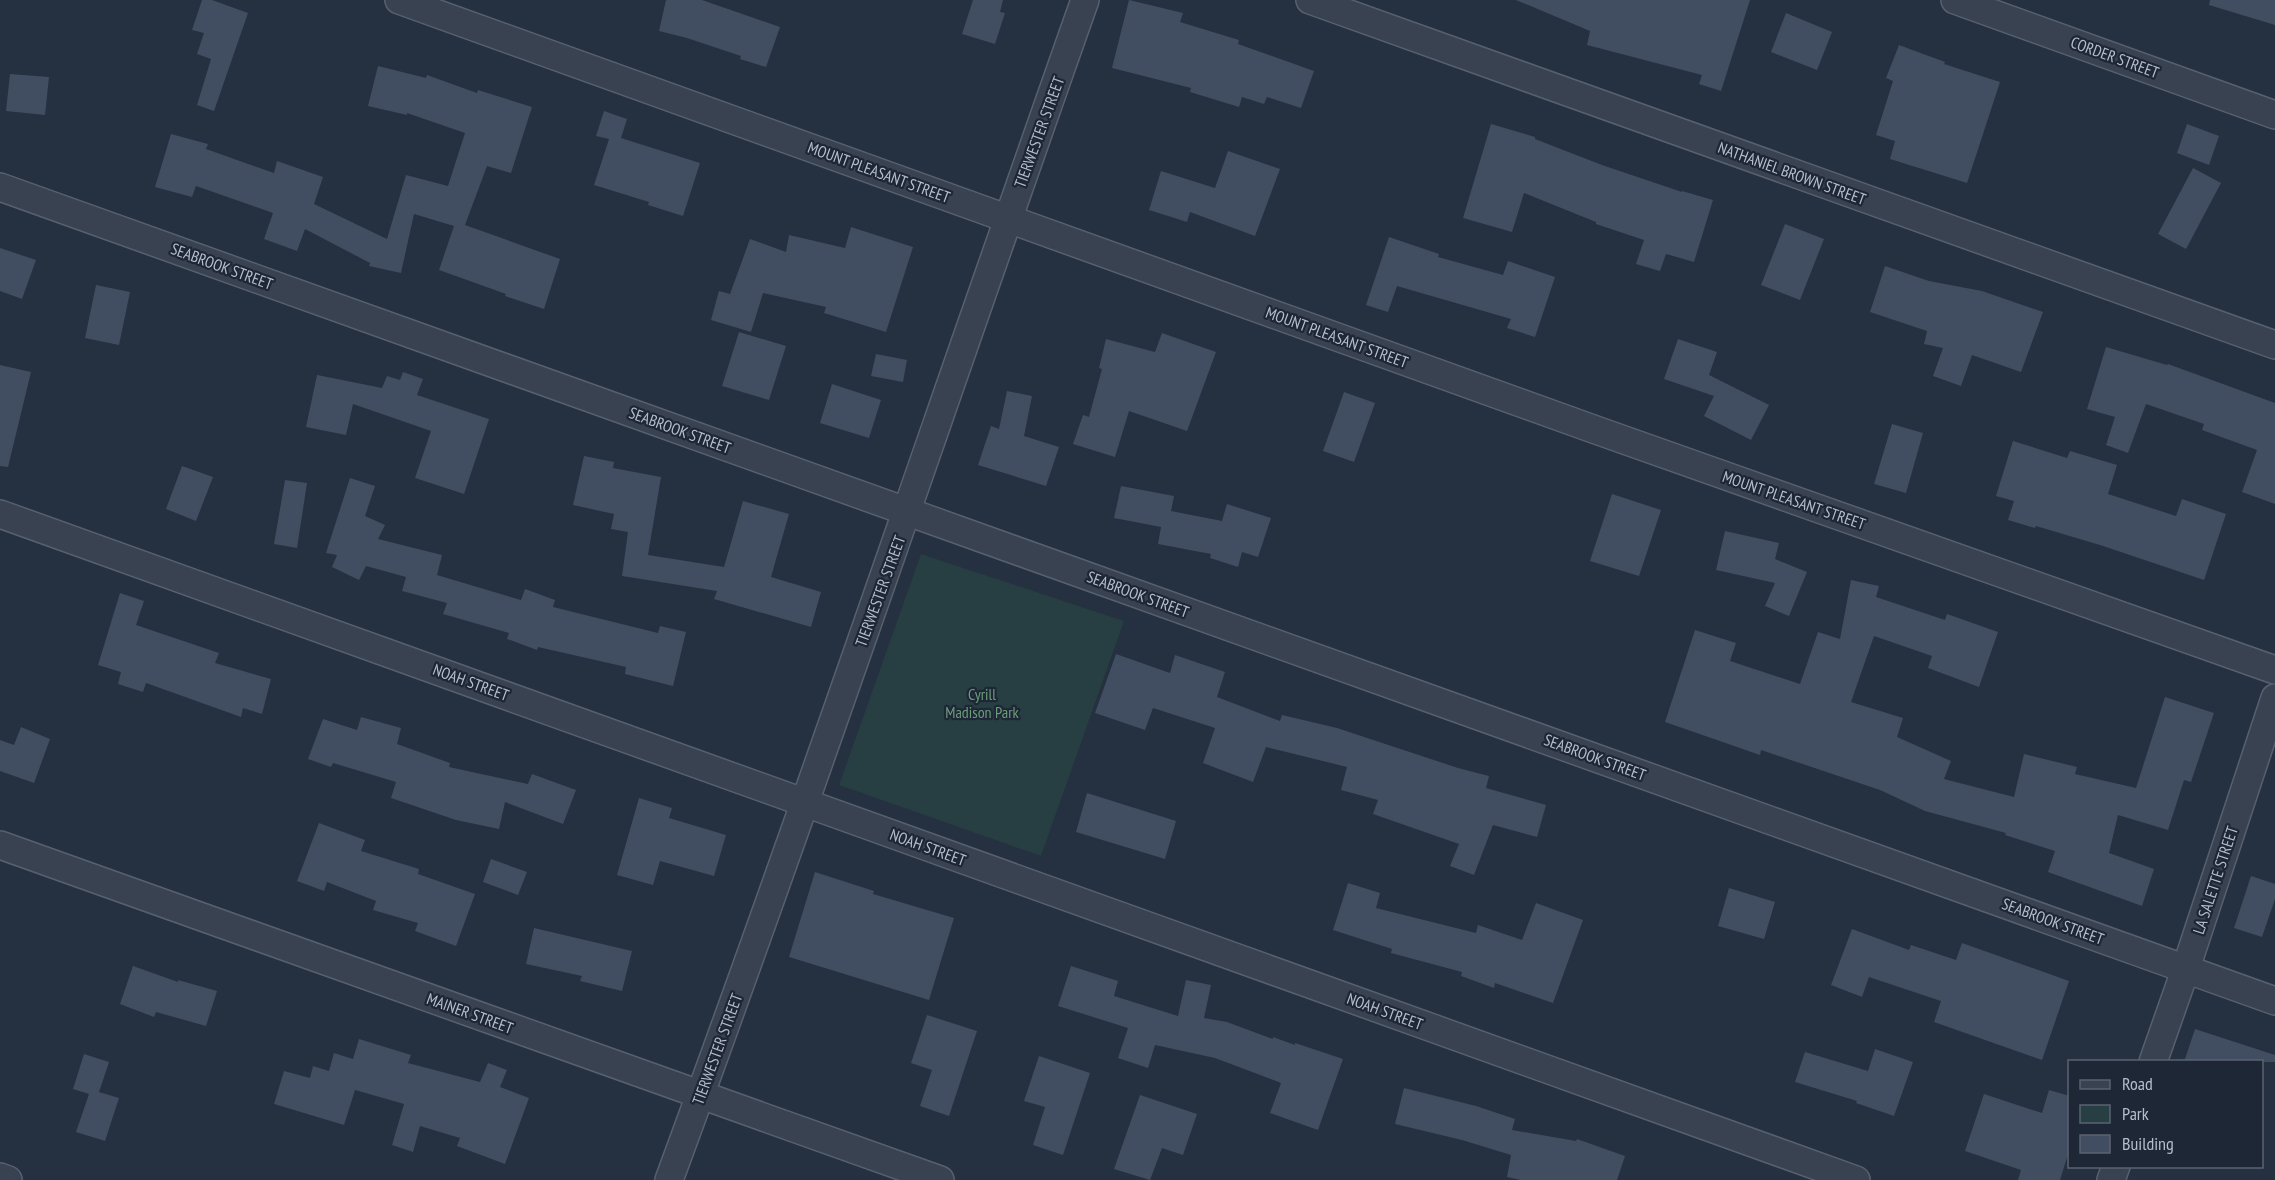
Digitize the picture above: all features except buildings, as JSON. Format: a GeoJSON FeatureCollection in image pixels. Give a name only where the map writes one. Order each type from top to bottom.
{"type":"FeatureCollection","features":[{"type":"Feature","properties":{"kind":"street","name":"MOUNT PLEASANT STREET"},"geometry":{"type":"LineString","coordinates":[[399,0],[1584,426],[2275,670]]}},
{"type":"Feature","properties":{"kind":"street","name":"TIERWESTER STREET"},"geometry":{"type":"LineString","coordinates":[[669,1180],[908,512],[1085,0]]}},
{"type":"Feature","properties":{"kind":"street","name":"NATHANIEL BROWN STREET"},"geometry":{"type":"LineString","coordinates":[[1310,0],[2275,345]]}},
{"type":"Feature","properties":{"kind":"street","name":"CORDER STREET"},"geometry":{"type":"LineString","coordinates":[[1955,0],[2275,115]]}},
{"type":"Feature","properties":{"kind":"street","name":"SEABROOK STREET"},"geometry":{"type":"LineString","coordinates":[[0,187],[2275,1001]]}},
{"type":"Feature","properties":{"kind":"street","name":"NOAH STREET"},"geometry":{"type":"LineString","coordinates":[[0,514],[1856,1180]]}},
{"type":"Feature","properties":{"kind":"street","name":"LA SALETTE STREET"},"geometry":{"type":"LineString","coordinates":[[2155,1060],[2275,698]]}},
{"type":"Feature","properties":{"kind":"street","name":"MAINER STREET"},"geometry":{"type":"LineString","coordinates":[[0,845],[940,1180]]}},
{"type":"Feature","properties":{"kind":"street"},"geometry":{"type":"LineString","coordinates":[[0,1177],[8,1180]]}},
{"type":"Feature","properties":{"kind":"green space","name":"Cyrill Madison Park"},"geometry":{"type":"Polygon","coordinates":[[[921,554],[1124,621],[1041,856],[839,785],[921,554]]]}}]}
